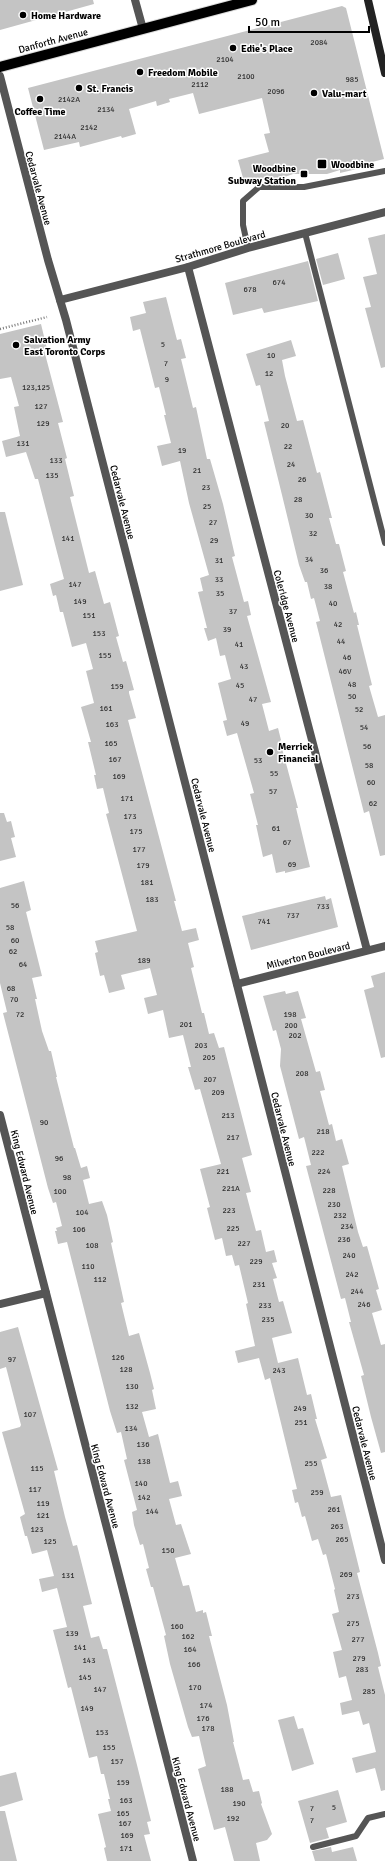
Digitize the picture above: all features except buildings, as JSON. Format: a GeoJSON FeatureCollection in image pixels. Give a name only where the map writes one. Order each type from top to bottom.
{"type":"FeatureCollection","features":[{"type":"Feature","properties":{"kind":"main road","name":"Danforth Avenue"},"geometry":{"type":"LineString","coordinates":[[0,68],[252,0]]}},
{"type":"Feature","properties":{"kind":"main road"},"geometry":{"type":"LineString","coordinates":[[368,0],[385,73]]}},
{"type":"Feature","properties":{"kind":"street"},"geometry":{"type":"LineString","coordinates":[[135,0],[143,29]]}},
{"type":"Feature","properties":{"kind":"street","name":"Cedarvale Avenue"},"geometry":{"type":"LineString","coordinates":[[0,76],[48,260],[60,300],[236,984],[381,1527],[385,1560]]}},
{"type":"Feature","properties":{"kind":"street","name":"Strathmore Boulevard"},"geometry":{"type":"LineString","coordinates":[[60,300],[188,267],[248,248],[385,212]]}},
{"type":"Feature","properties":{"kind":"street","name":"Coleridge Avenue"},"geometry":{"type":"LineString","coordinates":[[188,267],[367,950]]}},
{"type":"Feature","properties":{"kind":"street","name":"Milverton Boulevard"},"geometry":{"type":"LineString","coordinates":[[236,984],[385,946]]}},
{"type":"Feature","properties":{"kind":"street","name":"King Edward Avenue"},"geometry":{"type":"LineString","coordinates":[[0,1115],[193,1861]]}},
{"type":"Feature","properties":{"kind":"street"},"geometry":{"type":"LineString","coordinates":[[0,1304],[46,1293]]}},
{"type":"Feature","properties":{"kind":"lane"},"geometry":{"type":"LineString","coordinates":[[248,248],[243,225],[243,202],[259,187],[304,187],[385,171]]}},
{"type":"Feature","properties":{"kind":"lane"},"geometry":{"type":"LineString","coordinates":[[306,233],[385,543]]}},
{"type":"Feature","properties":{"kind":"lane"},"geometry":{"type":"LineString","coordinates":[[313,1847],[356,1836],[368,1818],[385,1814]]}},
{"type":"Feature","properties":{"kind":"path"},"geometry":{"type":"LineString","coordinates":[[0,329],[47,317]]}},
{"type":"Feature","properties":{"kind":"place","name":"Home Hardware"},"geometry":{"type":"Point","coordinates":[23,15]}},
{"type":"Feature","properties":{"kind":"place","name":"Edie's Place"},"geometry":{"type":"Point","coordinates":[233,48]}},
{"type":"Feature","properties":{"kind":"place","name":"Freedom Mobile"},"geometry":{"type":"Point","coordinates":[140,72]}},
{"type":"Feature","properties":{"kind":"place","name":"St. Francis"},"geometry":{"type":"Point","coordinates":[79,88]}},
{"type":"Feature","properties":{"kind":"place","name":"Valu-mart"},"geometry":{"type":"Point","coordinates":[314,93]}},
{"type":"Feature","properties":{"kind":"place","name":"Coffee Time"},"geometry":{"type":"Point","coordinates":[40,99]}},
{"type":"Feature","properties":{"kind":"place","name":"Woodbine"},"geometry":{"type":"Point","coordinates":[322,164]}},
{"type":"Feature","properties":{"kind":"place","name":"Woodbine Subway Station"},"geometry":{"type":"Point","coordinates":[304,174]}},
{"type":"Feature","properties":{"kind":"place","name":"Salvation Army East Toronto Corps"},"geometry":{"type":"Point","coordinates":[16,345]}},
{"type":"Feature","properties":{"kind":"place","name":"Merrick Financial"},"geometry":{"type":"Point","coordinates":[270,752]}}]}
